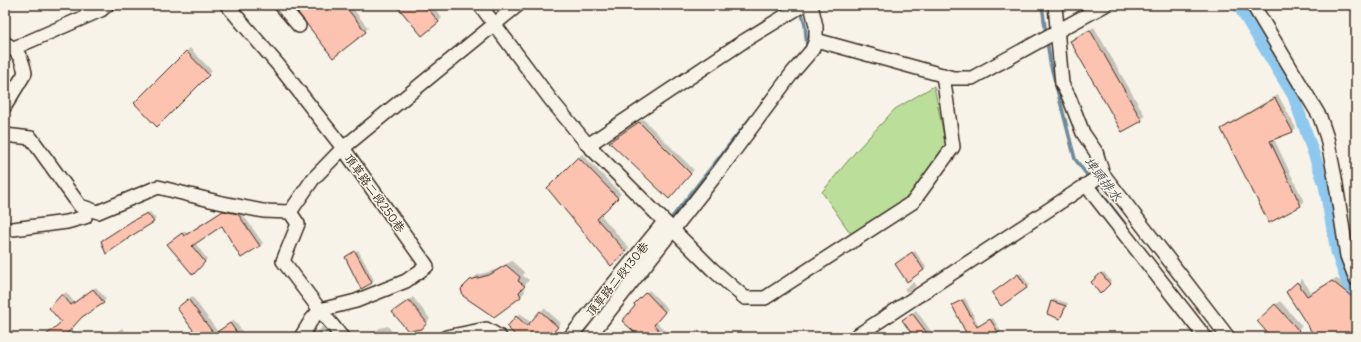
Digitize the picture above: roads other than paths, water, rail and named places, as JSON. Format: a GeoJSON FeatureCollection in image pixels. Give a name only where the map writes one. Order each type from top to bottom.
{"type":"FeatureCollection","features":[{"type":"Feature","properties":{"kind":"street"},"geometry":{"type":"LineString","coordinates":[[5,106],[25,73],[23,62],[9,45],[101,10],[107,5]]}},
{"type":"Feature","properties":{"kind":"street","name":"頂草路二段250巷"},"geometry":{"type":"LineString","coordinates":[[227,5],[279,66],[343,148],[427,266],[406,281],[356,301],[320,310]]}},
{"type":"Feature","properties":{"kind":"street"},"geometry":{"type":"LineString","coordinates":[[281,5],[299,26]]}},
{"type":"Feature","properties":{"kind":"street"},"geometry":{"type":"LineString","coordinates":[[480,5],[551,100],[588,145],[712,269],[745,298],[765,298],[913,202],[953,147],[943,75]]}},
{"type":"Feature","properties":{"kind":"street"},"geometry":{"type":"LineString","coordinates":[[290,212],[313,179],[343,148],[518,5]]}},
{"type":"Feature","properties":{"kind":"street"},"geometry":{"type":"LineString","coordinates":[[590,337],[668,225],[719,171],[793,72],[812,50],[816,40],[816,26],[811,5]]}},
{"type":"Feature","properties":{"kind":"street"},"geometry":{"type":"LineString","coordinates":[[1055,5],[1062,84],[1069,97],[1083,133],[1096,152],[1103,174],[1228,337]]}},
{"type":"Feature","properties":{"kind":"street"},"geometry":{"type":"LineString","coordinates":[[816,40],[953,78],[972,78],[1105,5]]}},
{"type":"Feature","properties":{"kind":"street"},"geometry":{"type":"LineString","coordinates":[[1253,5],[1320,116],[1327,138],[1335,178],[1347,256],[1355,277]]}},
{"type":"Feature","properties":{"kind":"street"},"geometry":{"type":"LineString","coordinates":[[588,145],[744,40],[799,8]]}},
{"type":"Feature","properties":{"kind":"street"},"geometry":{"type":"LineString","coordinates":[[5,135],[31,138],[80,206],[98,212],[158,186],[218,202],[263,211],[290,212]]}},
{"type":"Feature","properties":{"kind":"street"},"geometry":{"type":"LineString","coordinates":[[855,337],[1103,174]]}},
{"type":"Feature","properties":{"kind":"street"},"geometry":{"type":"LineString","coordinates":[[1086,185],[1205,337]]}},
{"type":"Feature","properties":{"kind":"street"},"geometry":{"type":"LineString","coordinates":[[5,230],[67,222],[85,217],[86,208]]}},
{"type":"Feature","properties":{"kind":"street"},"geometry":{"type":"LineString","coordinates":[[290,212],[298,224],[283,261],[342,337]]}},
{"type":"Feature","properties":{"kind":"street","name":"頂草路二段130巷"},"geometry":{"type":"LineString","coordinates":[[570,337],[668,225]]}},
{"type":"Feature","properties":{"kind":"street"},"geometry":{"type":"LineString","coordinates":[[301,337],[312,319],[320,310]]}},
{"type":"Feature","properties":{"kind":"street"},"geometry":{"type":"LineString","coordinates":[[446,337],[486,330],[500,337]]}},
{"type":"Feature","properties":{"kind":"waterway","name":"埤頭排水"},"geometry":{"type":"LineString","coordinates":[[1042,5],[1046,34]]}},
{"type":"Feature","properties":{"kind":"waterway"},"geometry":{"type":"LineString","coordinates":[[1238,5],[1293,95],[1324,183],[1337,254],[1351,293],[1356,294]]}},
{"type":"Feature","properties":{"kind":"waterway"},"geometry":{"type":"LineString","coordinates":[[801,10],[805,25],[807,47],[805,48]]}},
{"type":"Feature","properties":{"kind":"waterway","name":"埤頭排水"},"geometry":{"type":"LineString","coordinates":[[1047,40],[1050,62],[1075,159],[1090,179]]}},
{"type":"Feature","properties":{"kind":"waterway"},"geometry":{"type":"LineString","coordinates":[[669,221],[752,116]]}},
{"type":"Feature","properties":{"kind":"waterway","name":"埤頭排水"},"geometry":{"type":"LineString","coordinates":[[1094,184],[1126,225]]}}]}
